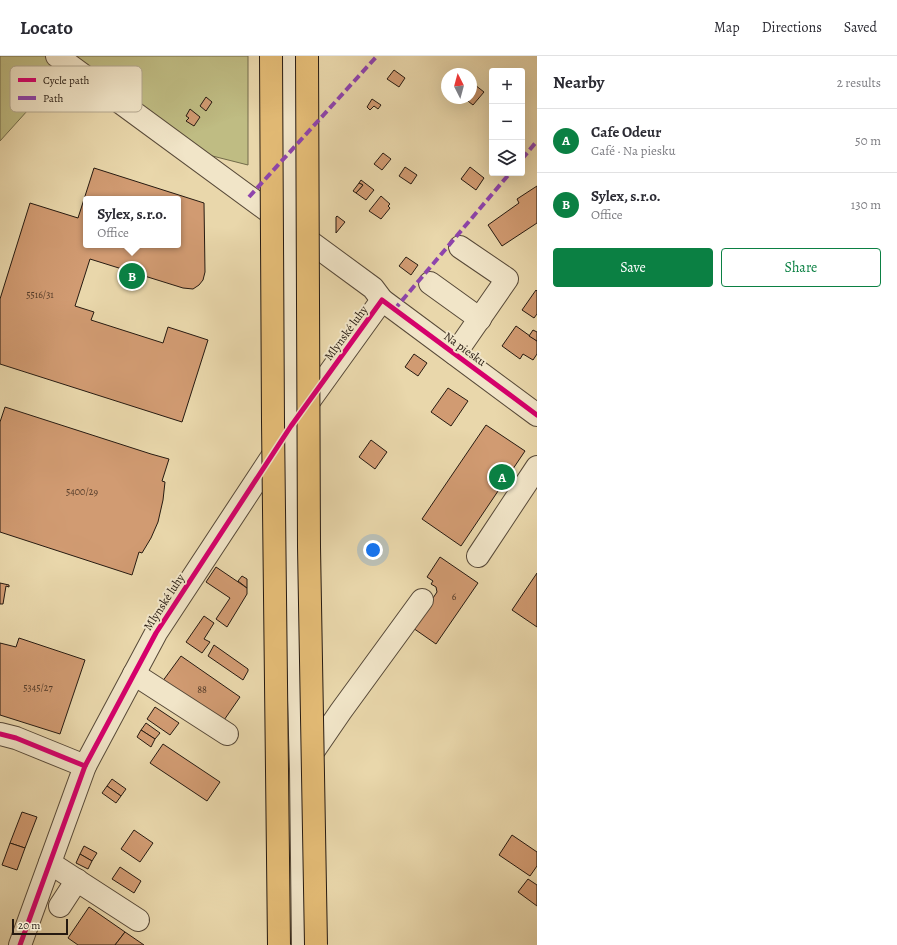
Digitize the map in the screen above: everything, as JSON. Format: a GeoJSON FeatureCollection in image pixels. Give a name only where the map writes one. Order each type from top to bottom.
{"type":"FeatureCollection","features":[{"type":"Feature","properties":{"kind":"highway"},"geometry":{"type":"LineString","coordinates":[[271,56],[272,422],[280,945]]}},
{"type":"Feature","properties":{"kind":"highway"},"geometry":{"type":"LineString","coordinates":[[307,56],[309,547],[316,945]]}},
{"type":"Feature","properties":{"kind":"street","name":"Na piesku"},"geometry":{"type":"LineString","coordinates":[[57,56],[71,66]]}},
{"type":"Feature","properties":{"kind":"street"},"geometry":{"type":"LineString","coordinates":[[291,56],[292,426],[301,769],[303,945]]}},
{"type":"Feature","properties":{"kind":"street","name":"Na piesku"},"geometry":{"type":"LineString","coordinates":[[133,112],[373,288],[382,300],[537,415]]}},
{"type":"Feature","properties":{"kind":"street"},"geometry":{"type":"LineString","coordinates":[[455,354],[507,280],[460,247]]}},
{"type":"Feature","properties":{"kind":"street"},"geometry":{"type":"LineString","coordinates":[[430,283],[480,319]]}},
{"type":"Feature","properties":{"kind":"street","name":"Mlynské luhy"},"geometry":{"type":"LineString","coordinates":[[20,945],[85,766],[156,633],[292,426],[382,300]]}},
{"type":"Feature","properties":{"kind":"street"},"geometry":{"type":"LineString","coordinates":[[478,556],[537,467]]}},
{"type":"Feature","properties":{"kind":"street"},"geometry":{"type":"LineString","coordinates":[[301,769],[341,711],[422,600]]}},
{"type":"Feature","properties":{"kind":"street"},"geometry":{"type":"LineString","coordinates":[[134,674],[227,734]]}},
{"type":"Feature","properties":{"kind":"street"},"geometry":{"type":"LineString","coordinates":[[0,734],[16,738],[85,766]]}},
{"type":"Feature","properties":{"kind":"street"},"geometry":{"type":"LineString","coordinates":[[50,863],[138,920]]}},
{"type":"Feature","properties":{"kind":"street"},"geometry":{"type":"LineString","coordinates":[[60,906],[77,880]]}},
{"type":"Feature","properties":{"kind":"shaded area"},"geometry":{"type":"Polygon","coordinates":[[[0,56],[248,56],[248,165],[169,145],[124,112],[142,112],[142,66],[10,66],[10,112],[26,112],[0,141],[0,56]]]}},
{"type":"Feature","properties":{"kind":"building"},"geometry":{"type":"Polygon","coordinates":[[[394,70],[405,78],[399,87],[387,79],[394,70]]]}},
{"type":"Feature","properties":{"kind":"building"},"geometry":{"type":"Polygon","coordinates":[[[477,87],[484,92],[477,100],[477,87]]]}},
{"type":"Feature","properties":{"kind":"building"},"geometry":{"type":"Polygon","coordinates":[[[206,97],[212,102],[206,111],[200,106],[206,97]]]}},
{"type":"Feature","properties":{"kind":"building"},"geometry":{"type":"Polygon","coordinates":[[[372,99],[381,105],[378,109],[374,106],[370,110],[367,107],[372,99]]]}},
{"type":"Feature","properties":{"kind":"building"},"geometry":{"type":"Polygon","coordinates":[[[190,109],[200,117],[194,126],[186,121],[189,118],[186,116],[190,109]]]}},
{"type":"Feature","properties":{"kind":"building"},"geometry":{"type":"Polygon","coordinates":[[[383,153],[391,159],[382,170],[374,164],[383,153]]]}},
{"type":"Feature","properties":{"kind":"building"},"geometry":{"type":"Polygon","coordinates":[[[405,167],[417,175],[411,184],[399,176],[405,167]]]}},
{"type":"Feature","properties":{"kind":"building"},"geometry":{"type":"Polygon","coordinates":[[[470,167],[484,178],[476,190],[461,179],[470,167]]]}},
{"type":"Feature","properties":{"kind":"building"},"geometry":{"type":"Polygon","coordinates":[[[94,168],[204,203],[205,272],[203,280],[199,285],[193,289],[183,288],[90,259],[75,306],[94,312],[91,320],[163,343],[168,327],[208,340],[182,422],[0,364],[0,299],[30,203],[78,218],[83,202],[83,248],[181,248],[181,196],[85,196],[94,168]]]}},
{"type":"Feature","properties":{"kind":"building"},"geometry":{"type":"Polygon","coordinates":[[[361,180],[374,190],[366,200],[356,193],[363,185],[359,183],[361,180]]]}},
{"type":"Feature","properties":{"kind":"building"},"geometry":{"type":"Polygon","coordinates":[[[359,183],[363,185],[356,193],[353,191],[359,183]]]}},
{"type":"Feature","properties":{"kind":"building"},"geometry":{"type":"Polygon","coordinates":[[[537,186],[537,223],[502,246],[488,225],[519,203],[517,199],[537,186]]]}},
{"type":"Feature","properties":{"kind":"building"},"geometry":{"type":"Polygon","coordinates":[[[381,196],[390,204],[388,206],[390,208],[381,219],[369,211],[381,196]]]}},
{"type":"Feature","properties":{"kind":"building"},"geometry":{"type":"Polygon","coordinates":[[[337,216],[345,222],[336,233],[336,217],[337,216]]]}},
{"type":"Feature","properties":{"kind":"building"},"geometry":{"type":"Polygon","coordinates":[[[406,257],[418,265],[411,275],[399,266],[406,257]]]}},
{"type":"Feature","properties":{"kind":"building"},"geometry":{"type":"Polygon","coordinates":[[[536,290],[537,314],[534,318],[522,310],[536,290]]]}},
{"type":"Feature","properties":{"kind":"building"},"geometry":{"type":"Polygon","coordinates":[[[516,326],[537,341],[537,354],[533,360],[523,354],[520,359],[502,346],[516,326]]]}},
{"type":"Feature","properties":{"kind":"building"},"geometry":{"type":"Polygon","coordinates":[[[533,330],[537,332],[537,341],[529,336],[533,330]]]}},
{"type":"Feature","properties":{"kind":"building"},"geometry":{"type":"Polygon","coordinates":[[[414,354],[427,363],[418,376],[405,367],[414,354]]]}},
{"type":"Feature","properties":{"kind":"building"},"geometry":{"type":"Polygon","coordinates":[[[448,388],[468,401],[451,426],[431,412],[448,388]]]}},
{"type":"Feature","properties":{"kind":"building"},"geometry":{"type":"Polygon","coordinates":[[[5,407],[169,459],[162,481],[165,482],[158,522],[142,553],[139,552],[132,575],[0,532],[0,422],[5,407]]]}},
{"type":"Feature","properties":{"kind":"building"},"geometry":{"type":"Polygon","coordinates":[[[486,425],[525,451],[461,546],[422,519],[486,425]]]}},
{"type":"Feature","properties":{"kind":"building"},"geometry":{"type":"Polygon","coordinates":[[[371,440],[387,452],[375,469],[359,457],[371,440]]]}},
{"type":"Feature","properties":{"kind":"building"},"geometry":{"type":"Polygon","coordinates":[[[440,557],[478,583],[436,644],[413,628],[437,592],[436,587],[431,584],[433,581],[427,577],[440,557]]]}},
{"type":"Feature","properties":{"kind":"building"},"geometry":{"type":"Polygon","coordinates":[[[216,567],[247,588],[247,594],[227,627],[216,619],[230,598],[206,582],[216,567]]]}},
{"type":"Feature","properties":{"kind":"building"},"geometry":{"type":"Polygon","coordinates":[[[537,573],[537,627],[512,610],[537,573]]]}},
{"type":"Feature","properties":{"kind":"building"},"geometry":{"type":"Polygon","coordinates":[[[242,576],[247,579],[247,588],[238,581],[242,576]]]}},
{"type":"Feature","properties":{"kind":"building"},"geometry":{"type":"Polygon","coordinates":[[[0,583],[9,585],[9,587],[6,586],[3,604],[0,604],[0,583]]]}},
{"type":"Feature","properties":{"kind":"building"},"geometry":{"type":"Polygon","coordinates":[[[204,616],[214,623],[204,639],[210,642],[202,653],[186,642],[204,616]]]}},
{"type":"Feature","properties":{"kind":"building"},"geometry":{"type":"Polygon","coordinates":[[[19,638],[85,660],[60,734],[0,715],[0,643],[16,647],[19,638]]]}},
{"type":"Feature","properties":{"kind":"building"},"geometry":{"type":"Polygon","coordinates":[[[214,645],[248,669],[243,680],[208,656],[214,645]]]}},
{"type":"Feature","properties":{"kind":"building"},"geometry":{"type":"Polygon","coordinates":[[[181,656],[240,697],[222,723],[162,682],[181,656]]]}},
{"type":"Feature","properties":{"kind":"building"},"geometry":{"type":"Polygon","coordinates":[[[155,707],[179,723],[170,735],[147,719],[155,707]]]}},
{"type":"Feature","properties":{"kind":"building"},"geometry":{"type":"Polygon","coordinates":[[[146,723],[160,733],[155,739],[141,730],[146,723]]]}},
{"type":"Feature","properties":{"kind":"building"},"geometry":{"type":"Polygon","coordinates":[[[141,730],[155,739],[151,747],[137,737],[141,730]]]}},
{"type":"Feature","properties":{"kind":"building"},"geometry":{"type":"Polygon","coordinates":[[[163,744],[220,782],[207,801],[150,763],[163,744]]]}},
{"type":"Feature","properties":{"kind":"building"},"geometry":{"type":"Polygon","coordinates":[[[112,779],[126,789],[121,796],[107,786],[112,779]]]}},
{"type":"Feature","properties":{"kind":"building"},"geometry":{"type":"Polygon","coordinates":[[[107,786],[121,796],[116,803],[102,793],[107,786]]]}},
{"type":"Feature","properties":{"kind":"building"},"geometry":{"type":"Polygon","coordinates":[[[22,812],[37,817],[25,848],[10,843],[22,812]]]}},
{"type":"Feature","properties":{"kind":"building"},"geometry":{"type":"Polygon","coordinates":[[[134,830],[153,843],[140,862],[121,849],[134,830]]]}},
{"type":"Feature","properties":{"kind":"building"},"geometry":{"type":"Polygon","coordinates":[[[512,835],[537,852],[537,866],[530,876],[499,855],[512,835]]]}},
{"type":"Feature","properties":{"kind":"building"},"geometry":{"type":"Polygon","coordinates":[[[10,843],[25,848],[17,870],[2,865],[10,843]]]}},
{"type":"Feature","properties":{"kind":"building"},"geometry":{"type":"Polygon","coordinates":[[[84,846],[97,853],[92,861],[80,854],[84,846]]]}},
{"type":"Feature","properties":{"kind":"building"},"geometry":{"type":"Polygon","coordinates":[[[80,854],[92,861],[88,869],[76,863],[80,854]]]}},
{"type":"Feature","properties":{"kind":"building"},"geometry":{"type":"Polygon","coordinates":[[[120,867],[141,881],[134,893],[112,879],[120,867]]]}},
{"type":"Feature","properties":{"kind":"building"},"geometry":{"type":"Polygon","coordinates":[[[528,879],[537,885],[537,906],[518,892],[528,879]]]}},
{"type":"Feature","properties":{"kind":"building"},"geometry":{"type":"Polygon","coordinates":[[[89,907],[125,932],[115,945],[78,945],[68,938],[89,907]]]}},
{"type":"Feature","properties":{"kind":"building"},"geometry":{"type":"Polygon","coordinates":[[[125,932],[144,945],[115,945],[125,932]]]}},
{"type":"Feature","properties":{"kind":"marked path"},"geometry":{"type":"LineString","coordinates":[[249,197],[377,56]]}},
{"type":"Feature","properties":{"kind":"marked path"},"geometry":{"type":"LineString","coordinates":[[525,155],[537,141]]}},
{"type":"Feature","properties":{"kind":"marked path"},"geometry":{"type":"LineString","coordinates":[[394,310],[507,176]]}},
{"type":"Feature","properties":{"kind":"cycle path"},"geometry":{"type":"LineString","coordinates":[[20,945],[85,766],[156,633],[291,426],[382,300],[537,415]]}},
{"type":"Feature","properties":{"kind":"cycle path"},"geometry":{"type":"LineString","coordinates":[[0,734],[16,738],[85,766]]}},
{"type":"Feature","properties":{"kind":"place","name":"Sylex, s.r.o."},"geometry":{"type":"Point","coordinates":[132,276]}},
{"type":"Feature","properties":{"kind":"place","name":"Cafe Odeur"},"geometry":{"type":"Point","coordinates":[502,477]}}]}
